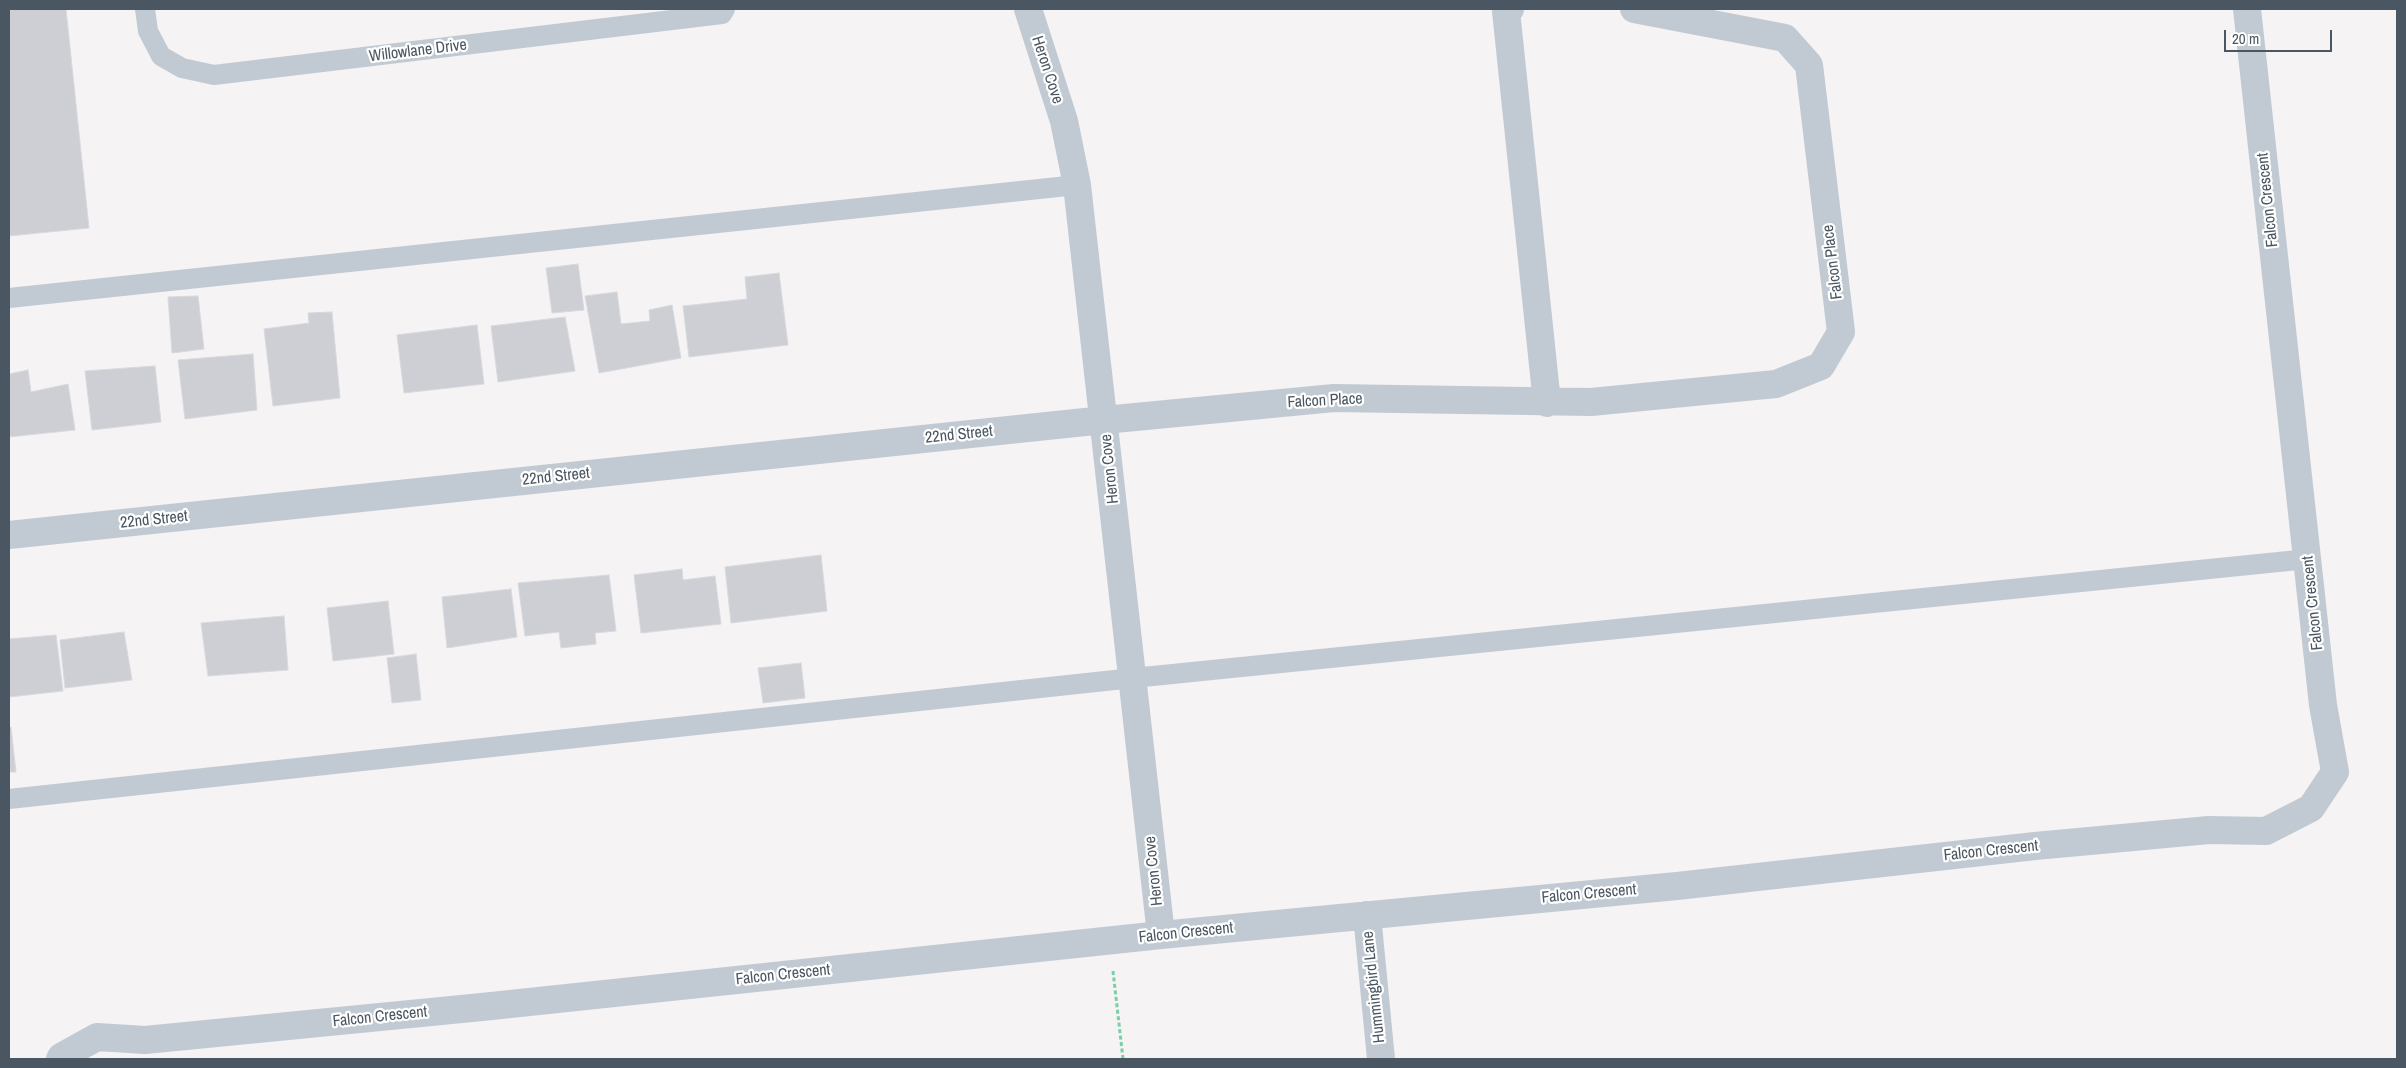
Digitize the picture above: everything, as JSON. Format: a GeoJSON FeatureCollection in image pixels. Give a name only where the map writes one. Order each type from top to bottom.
{"type":"FeatureCollection","features":[{"type":"Feature","properties":{"kind":"street","name":"Heron Cove"},"geometry":{"type":"LineString","coordinates":[[1028,9],[1064,121],[1077,185],[1161,935]]}},
{"type":"Feature","properties":{"kind":"street"},"geometry":{"type":"LineString","coordinates":[[1510,9],[1506,11],[1547,403]]}},
{"type":"Feature","properties":{"kind":"street","name":"Falcon Place"},"geometry":{"type":"LineString","coordinates":[[1104,420],[1334,398],[1547,403],[1592,402],[1776,384],[1821,366],[1841,332],[1809,65],[1785,38],[1634,9]]}},
{"type":"Feature","properties":{"kind":"street","name":"Falcon Crescent"},"geometry":{"type":"LineString","coordinates":[[60,1059],[61,1056],[97,1037],[155,1039],[1161,935],[1677,886],[2035,846],[2209,830],[2266,831],[2311,808],[2335,772],[2323,705],[2247,9]]}},
{"type":"Feature","properties":{"kind":"street","name":"22nd Street"},"geometry":{"type":"LineString","coordinates":[[9,535],[1104,420]]}},
{"type":"Feature","properties":{"kind":"street","name":"Hummingbird Lane"},"geometry":{"type":"LineString","coordinates":[[1367,915],[1381,1059]]}},
{"type":"Feature","properties":{"kind":"lane","name":"Willowlane Drive"},"geometry":{"type":"LineString","coordinates":[[145,9],[148,31],[161,56],[182,68],[214,75],[722,14],[726,9]]}},
{"type":"Feature","properties":{"kind":"lane"},"geometry":{"type":"LineString","coordinates":[[9,298],[1077,185]]}},
{"type":"Feature","properties":{"kind":"lane"},"geometry":{"type":"LineString","coordinates":[[9,799],[1133,678],[2308,559]]}},
{"type":"Feature","properties":{"kind":"path"},"geometry":{"type":"LineString","coordinates":[[1110,941],[1123,1059]]}},
{"type":"Feature","properties":{"kind":"building"},"geometry":{"type":"Polygon","coordinates":[[[9,9],[66,9],[89,228],[9,236],[9,9]]]}},
{"type":"Feature","properties":{"kind":"building"},"geometry":{"type":"Polygon","coordinates":[[[578,264],[584,310],[552,313],[546,268],[578,264]]]}},
{"type":"Feature","properties":{"kind":"building"},"geometry":{"type":"Polygon","coordinates":[[[779,273],[788,345],[689,357],[683,306],[747,299],[745,277],[779,273]]]}},
{"type":"Feature","properties":{"kind":"building"},"geometry":{"type":"Polygon","coordinates":[[[617,292],[621,324],[650,321],[649,310],[672,305],[681,358],[599,373],[585,296],[617,292]]]}},
{"type":"Feature","properties":{"kind":"building"},"geometry":{"type":"Polygon","coordinates":[[[198,296],[204,349],[172,353],[168,297],[198,296]]]}},
{"type":"Feature","properties":{"kind":"building"},"geometry":{"type":"Polygon","coordinates":[[[332,312],[340,398],[273,406],[264,329],[309,323],[308,313],[332,312]]]}},
{"type":"Feature","properties":{"kind":"building"},"geometry":{"type":"Polygon","coordinates":[[[565,317],[575,371],[498,382],[491,326],[565,317]]]}},
{"type":"Feature","properties":{"kind":"building"},"geometry":{"type":"Polygon","coordinates":[[[477,325],[484,384],[404,393],[397,335],[477,325]]]}},
{"type":"Feature","properties":{"kind":"building"},"geometry":{"type":"Polygon","coordinates":[[[253,354],[257,410],[185,419],[178,360],[253,354]]]}},
{"type":"Feature","properties":{"kind":"building"},"geometry":{"type":"Polygon","coordinates":[[[155,366],[161,422],[92,430],[85,371],[155,366]]]}},
{"type":"Feature","properties":{"kind":"building"},"geometry":{"type":"Polygon","coordinates":[[[28,370],[31,392],[68,384],[75,430],[9,437],[9,374],[28,370]]]}},
{"type":"Feature","properties":{"kind":"building"},"geometry":{"type":"Polygon","coordinates":[[[821,555],[827,611],[731,623],[725,567],[821,555]]]}},
{"type":"Feature","properties":{"kind":"building"},"geometry":{"type":"Polygon","coordinates":[[[682,569],[683,580],[715,576],[721,624],[641,633],[634,575],[682,569]]]}},
{"type":"Feature","properties":{"kind":"building"},"geometry":{"type":"Polygon","coordinates":[[[609,575],[616,631],[595,633],[596,644],[561,648],[559,632],[525,636],[518,583],[609,575]]]}},
{"type":"Feature","properties":{"kind":"building"},"geometry":{"type":"Polygon","coordinates":[[[511,589],[517,637],[447,648],[442,597],[511,589]]]}},
{"type":"Feature","properties":{"kind":"building"},"geometry":{"type":"Polygon","coordinates":[[[388,601],[394,654],[333,661],[327,608],[388,601]]]}},
{"type":"Feature","properties":{"kind":"building"},"geometry":{"type":"Polygon","coordinates":[[[284,616],[288,670],[208,676],[201,623],[284,616]]]}},
{"type":"Feature","properties":{"kind":"building"},"geometry":{"type":"Polygon","coordinates":[[[124,632],[132,680],[65,688],[60,640],[124,632]]]}},
{"type":"Feature","properties":{"kind":"building"},"geometry":{"type":"Polygon","coordinates":[[[56,635],[63,691],[9,697],[9,639],[56,635]]]}},
{"type":"Feature","properties":{"kind":"building"},"geometry":{"type":"Polygon","coordinates":[[[416,654],[421,700],[392,703],[387,658],[416,654]]]}},
{"type":"Feature","properties":{"kind":"building"},"geometry":{"type":"Polygon","coordinates":[[[801,663],[805,698],[763,703],[758,668],[801,663]]]}},
{"type":"Feature","properties":{"kind":"building"},"geometry":{"type":"Polygon","coordinates":[[[9,727],[11,727],[16,772],[9,772],[9,727]]]}}]}
